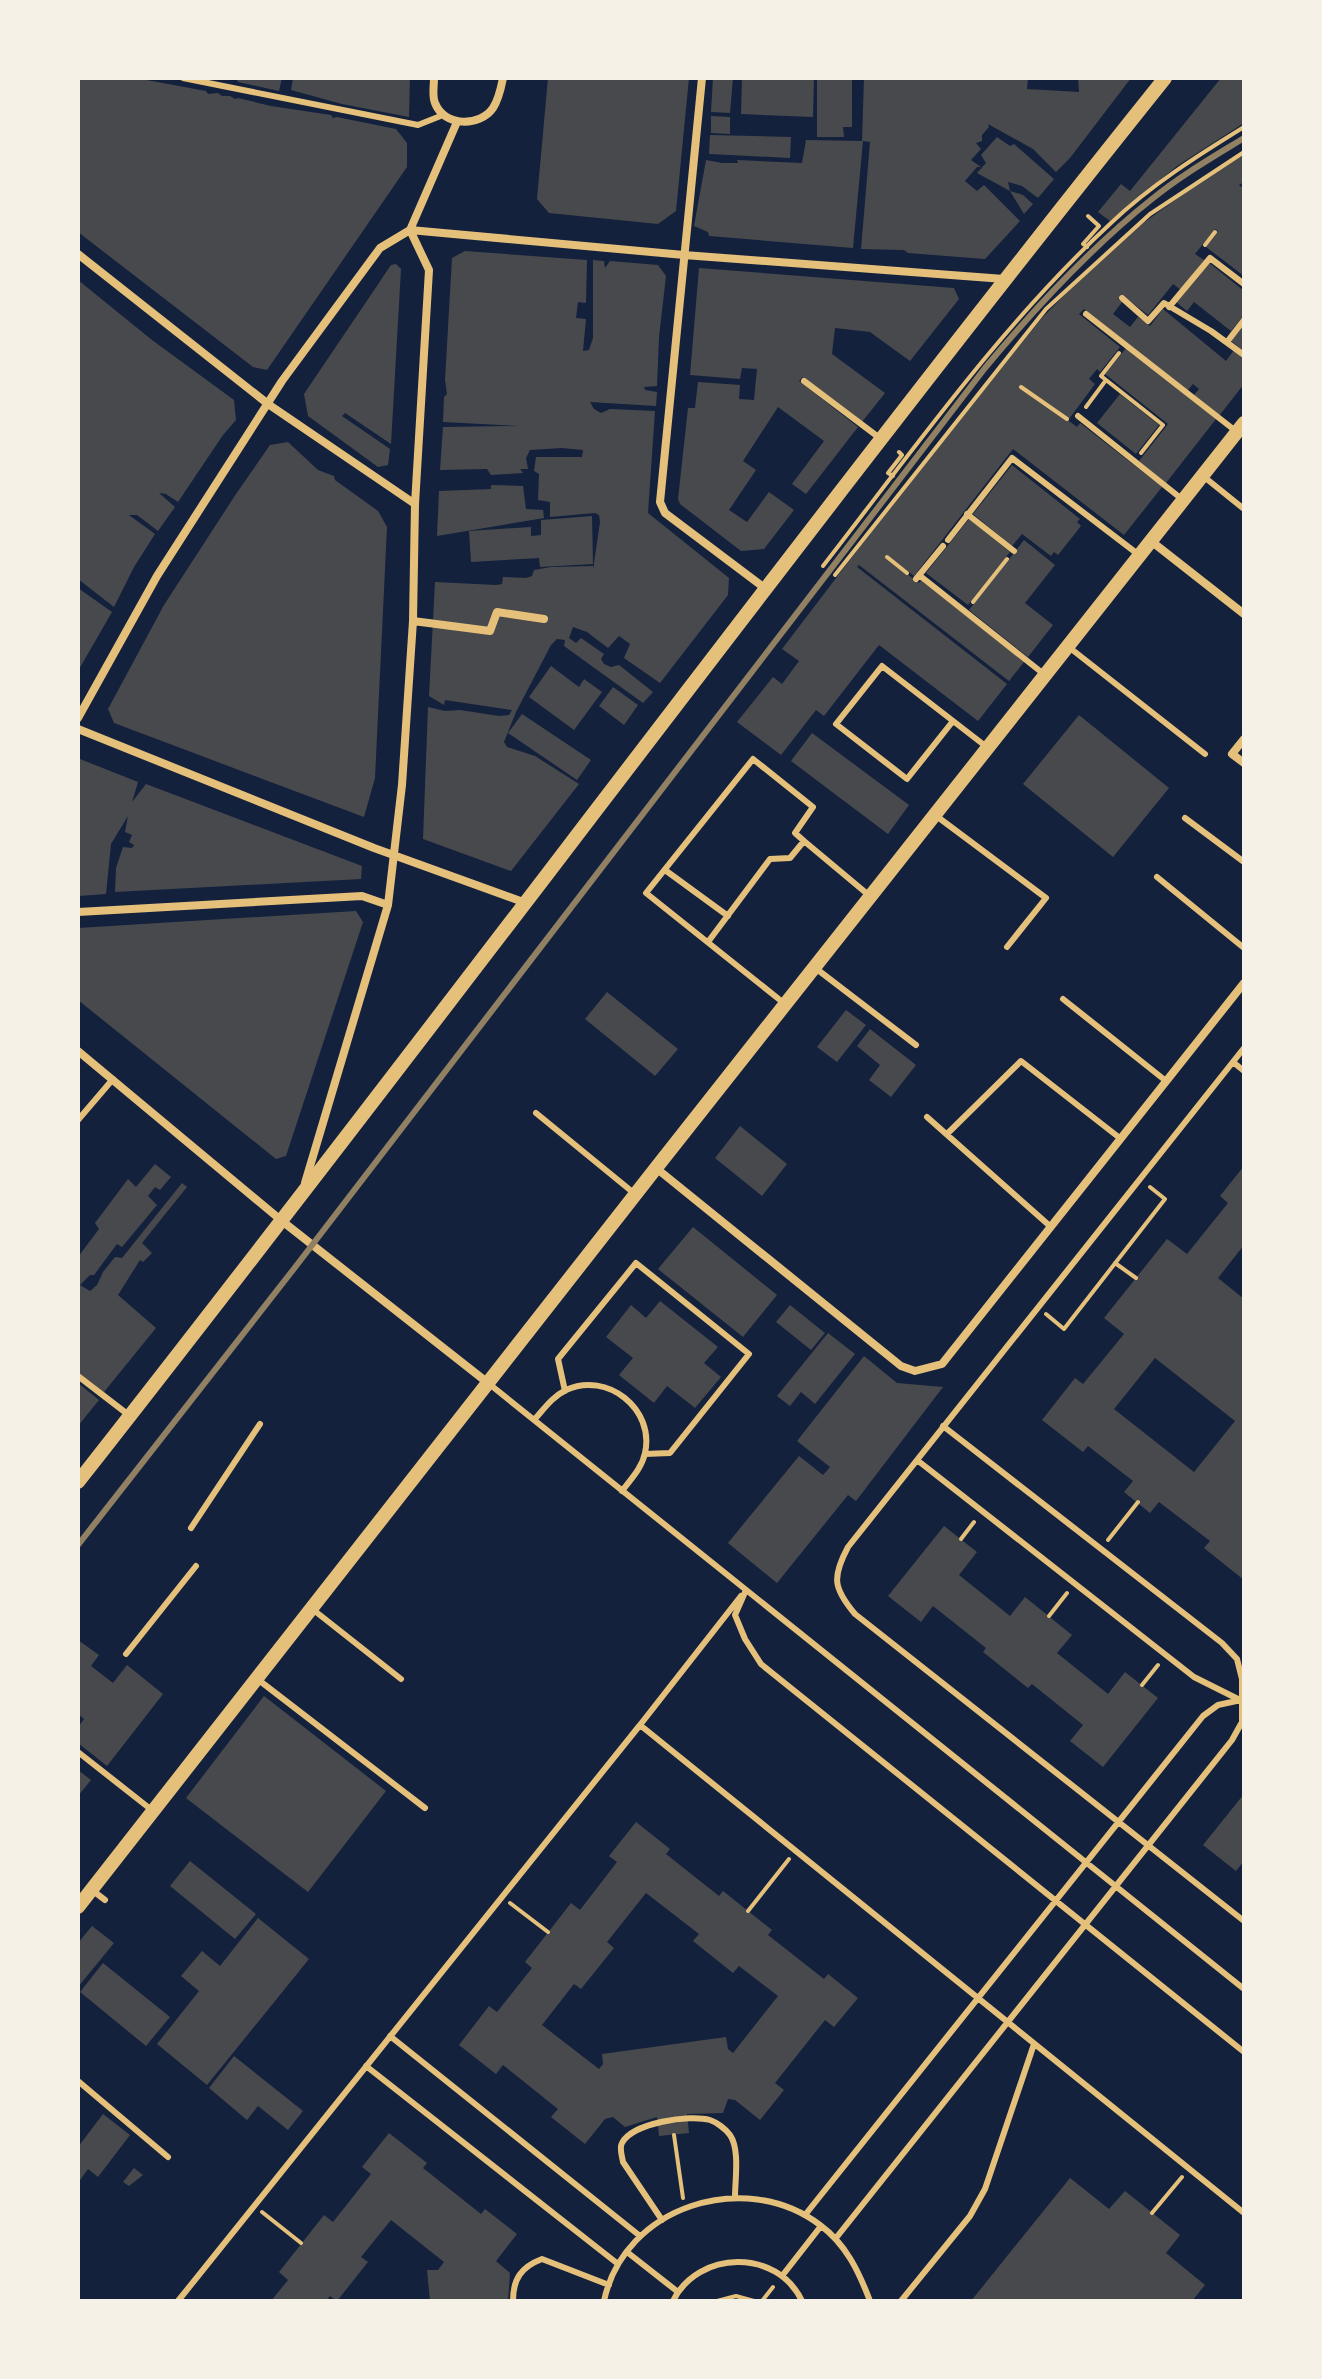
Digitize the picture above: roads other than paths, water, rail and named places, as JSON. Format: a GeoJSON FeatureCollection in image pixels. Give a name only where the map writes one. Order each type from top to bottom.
{"type":"FeatureCollection","features":[{"type":"Feature","properties":{"kind":"street"},"geometry":{"type":"LineString","coordinates":[[434,78],[434,102],[443,115],[457,122],[481,120],[492,110],[503,78]]}},
{"type":"Feature","properties":{"kind":"street"},"geometry":{"type":"LineString","coordinates":[[702,78],[661,509],[766,589]]}},
{"type":"Feature","properties":{"kind":"street"},"geometry":{"type":"LineString","coordinates":[[78,1482],[282,1221],[1004,279],[1165,78]]}},
{"type":"Feature","properties":{"kind":"street"},"geometry":{"type":"LineString","coordinates":[[78,718],[157,576],[268,404],[380,248],[410,230],[457,122]]}},
{"type":"Feature","properties":{"kind":"street"},"geometry":{"type":"LineString","coordinates":[[410,230],[1004,279]]}},
{"type":"Feature","properties":{"kind":"street"},"geometry":{"type":"LineString","coordinates":[[302,1195],[388,905],[402,785],[429,270],[410,230]]}},
{"type":"Feature","properties":{"kind":"street"},"geometry":{"type":"LineString","coordinates":[[78,254],[268,404],[415,504]]}},
{"type":"Feature","properties":{"kind":"street"},"geometry":{"type":"LineString","coordinates":[[78,1907],[635,1194],[1240,428]]}},
{"type":"Feature","properties":{"kind":"street"},"geometry":{"type":"LineString","coordinates":[[1151,541],[1244,614]]}},
{"type":"Feature","properties":{"kind":"street"},"geometry":{"type":"LineString","coordinates":[[413,621],[490,631],[497,612],[544,619]]}},
{"type":"Feature","properties":{"kind":"street"},"geometry":{"type":"LineString","coordinates":[[78,729],[374,848],[526,903]]}},
{"type":"Feature","properties":{"kind":"street"},"geometry":{"type":"LineString","coordinates":[[1244,739],[1232,754],[1244,763]]}},
{"type":"Feature","properties":{"kind":"street"},"geometry":{"type":"LineString","coordinates":[[78,912],[362,896],[388,905]]}},
{"type":"Feature","properties":{"kind":"street"},"geometry":{"type":"LineString","coordinates":[[656,1168],[901,1366],[915,1371],[942,1364],[1244,983]]}},
{"type":"Feature","properties":{"kind":"street"},"geometry":{"type":"LineString","coordinates":[[78,1051],[282,1221],[488,1383]]}},
{"type":"Feature","properties":{"kind":"lane"},"geometry":{"type":"LineString","coordinates":[[188,78],[418,125],[443,115]]}},
{"type":"Feature","properties":{"kind":"lane"},"geometry":{"type":"LineString","coordinates":[[1169,307],[1210,258],[1244,284]]}},
{"type":"Feature","properties":{"kind":"lane"},"geometry":{"type":"LineString","coordinates":[[1122,298],[1148,321],[1164,303],[1244,355]]}},
{"type":"Feature","properties":{"kind":"lane"},"geometry":{"type":"LineString","coordinates":[[1086,314],[1240,428]]}},
{"type":"Feature","properties":{"kind":"lane"},"geometry":{"type":"LineString","coordinates":[[1227,342],[1244,320]]}},
{"type":"Feature","properties":{"kind":"lane"},"geometry":{"type":"LineString","coordinates":[[804,381],[881,439]]}},
{"type":"Feature","properties":{"kind":"lane"},"geometry":{"type":"LineString","coordinates":[[1078,416],[1183,500]]}},
{"type":"Feature","properties":{"kind":"lane"},"geometry":{"type":"LineString","coordinates":[[1045,675],[917,577],[1012,458],[1139,555]]}},
{"type":"Feature","properties":{"kind":"lane"},"geometry":{"type":"LineString","coordinates":[[1202,476],[1244,509]]}},
{"type":"Feature","properties":{"kind":"lane"},"geometry":{"type":"LineString","coordinates":[[967,514],[1014,551]]}},
{"type":"Feature","properties":{"kind":"lane"},"geometry":{"type":"LineString","coordinates":[[1068,646],[1205,754]]}},
{"type":"Feature","properties":{"kind":"lane"},"geometry":{"type":"LineString","coordinates":[[953,721],[907,779],[836,724],[882,666],[988,748]]}},
{"type":"Feature","properties":{"kind":"lane"},"geometry":{"type":"LineString","coordinates":[[785,1004],[646,893],[753,759],[813,807],[795,833],[871,897]]}},
{"type":"Feature","properties":{"kind":"lane"},"geometry":{"type":"LineString","coordinates":[[935,815],[1046,898],[1007,947]]}},
{"type":"Feature","properties":{"kind":"lane"},"geometry":{"type":"LineString","coordinates":[[1185,818],[1244,862]]}},
{"type":"Feature","properties":{"kind":"lane"},"geometry":{"type":"LineString","coordinates":[[708,942],[770,859],[790,858],[804,841]]}},
{"type":"Feature","properties":{"kind":"lane"},"geometry":{"type":"LineString","coordinates":[[665,870],[728,916]]}},
{"type":"Feature","properties":{"kind":"lane"},"geometry":{"type":"LineString","coordinates":[[1157,877],[1244,948]]}},
{"type":"Feature","properties":{"kind":"lane"},"geometry":{"type":"LineString","coordinates":[[814,967],[916,1045]]}},
{"type":"Feature","properties":{"kind":"lane"},"geometry":{"type":"LineString","coordinates":[[1063,999],[1166,1081]]}},
{"type":"Feature","properties":{"kind":"lane"},"geometry":{"type":"LineString","coordinates":[[1244,1048],[843,1556],[836,1583],[842,1599],[855,1614],[1244,1921]]}},
{"type":"Feature","properties":{"kind":"lane"},"geometry":{"type":"LineString","coordinates":[[947,1134],[1021,1061],[1121,1139]]}},
{"type":"Feature","properties":{"kind":"lane"},"geometry":{"type":"LineString","coordinates":[[1233,1062],[1244,1071]]}},
{"type":"Feature","properties":{"kind":"lane"},"geometry":{"type":"LineString","coordinates":[[78,1120],[113,1079]]}},
{"type":"Feature","properties":{"kind":"lane"},"geometry":{"type":"LineString","coordinates":[[536,1113],[635,1194]]}},
{"type":"Feature","properties":{"kind":"lane"},"geometry":{"type":"LineString","coordinates":[[927,1117],[1051,1227]]}},
{"type":"Feature","properties":{"kind":"lane"},"geometry":{"type":"LineString","coordinates":[[565,1391],[558,1359],[636,1263],[749,1354],[670,1453],[645,1454]]}},
{"type":"Feature","properties":{"kind":"lane"},"geometry":{"type":"LineString","coordinates":[[78,1376],[130,1416]]}},
{"type":"Feature","properties":{"kind":"lane"},"geometry":{"type":"LineString","coordinates":[[488,1383],[1244,1989]]}},
{"type":"Feature","properties":{"kind":"lane"},"geometry":{"type":"LineString","coordinates":[[534,1420],[551,1401],[565,1391],[583,1385],[601,1386],[618,1392],[632,1403],[642,1418],[646,1436],[645,1454],[638,1471],[622,1491]]}},
{"type":"Feature","properties":{"kind":"lane"},"geometry":{"type":"LineString","coordinates":[[191,1528],[260,1424]]}},
{"type":"Feature","properties":{"kind":"lane"},"geometry":{"type":"LineString","coordinates":[[836,2238],[1149,1846],[1232,1740],[1242,1722],[1242,1679],[1237,1659],[1222,1643],[943,1426]]}},
{"type":"Feature","properties":{"kind":"lane"},"geometry":{"type":"LineString","coordinates":[[917,1460],[1194,1677],[1243,1700]]}},
{"type":"Feature","properties":{"kind":"lane"},"geometry":{"type":"LineString","coordinates":[[126,1654],[196,1566]]}},
{"type":"Feature","properties":{"kind":"lane"},"geometry":{"type":"LineString","coordinates":[[178,2301],[746,1590]]}},
{"type":"Feature","properties":{"kind":"lane"},"geometry":{"type":"LineString","coordinates":[[746,1590],[735,1615],[745,1639],[761,1664],[1244,2052]]}},
{"type":"Feature","properties":{"kind":"lane"},"geometry":{"type":"LineString","coordinates":[[311,1608],[401,1679]]}},
{"type":"Feature","properties":{"kind":"lane"},"geometry":{"type":"LineString","coordinates":[[256,1678],[425,1808]]}},
{"type":"Feature","properties":{"kind":"lane"},"geometry":{"type":"LineString","coordinates":[[805,2215],[1203,1716],[1218,1705],[1243,1700]]}},
{"type":"Feature","properties":{"kind":"lane"},"geometry":{"type":"LineString","coordinates":[[640,1725],[1244,2213]]}},
{"type":"Feature","properties":{"kind":"lane"},"geometry":{"type":"LineString","coordinates":[[78,1752],[153,1811]]}},
{"type":"Feature","properties":{"kind":"lane"},"geometry":{"type":"LineString","coordinates":[[91,1889],[105,1900]]}},
{"type":"Feature","properties":{"kind":"lane"},"geometry":{"type":"LineString","coordinates":[[390,2036],[640,2236]]}},
{"type":"Feature","properties":{"kind":"lane"},"geometry":{"type":"LineString","coordinates":[[901,2301],[970,2216],[985,2189],[1034,2044]]}},
{"type":"Feature","properties":{"kind":"lane"},"geometry":{"type":"LineString","coordinates":[[366,2066],[618,2264]]}},
{"type":"Feature","properties":{"kind":"lane"},"geometry":{"type":"LineString","coordinates":[[78,2081],[168,2157]]}},
{"type":"Feature","properties":{"kind":"lane"},"geometry":{"type":"LineString","coordinates":[[662,2220],[623,2162],[621,2153],[622,2143],[634,2130],[650,2124],[694,2118],[710,2120],[730,2134],[735,2150],[735,2197]]}},
{"type":"Feature","properties":{"kind":"lane"},"geometry":{"type":"LineString","coordinates":[[604,2301],[618,2264],[640,2236],[662,2220],[702,2201],[735,2197],[772,2201],[805,2215],[821,2226],[836,2238],[859,2271],[870,2301]]}},
{"type":"Feature","properties":{"kind":"lane"},"geometry":{"type":"LineString","coordinates":[[782,2276],[821,2226]]}},
{"type":"Feature","properties":{"kind":"lane"},"geometry":{"type":"LineString","coordinates":[[627,2252],[678,2292]]}},
{"type":"Feature","properties":{"kind":"lane"},"geometry":{"type":"LineString","coordinates":[[513,2301],[515,2281],[525,2266],[542,2259],[609,2285]]}},
{"type":"Feature","properties":{"kind":"lane"},"geometry":{"type":"LineString","coordinates":[[673,2301],[694,2275],[715,2265],[738,2261],[761,2265],[782,2276],[802,2301]]}},
{"type":"Feature","properties":{"kind":"railway"},"geometry":{"type":"LineString","coordinates":[[78,1545],[293,1270],[985,368],[1043,301],[1129,218],[1174,182],[1244,138]]}}]}
